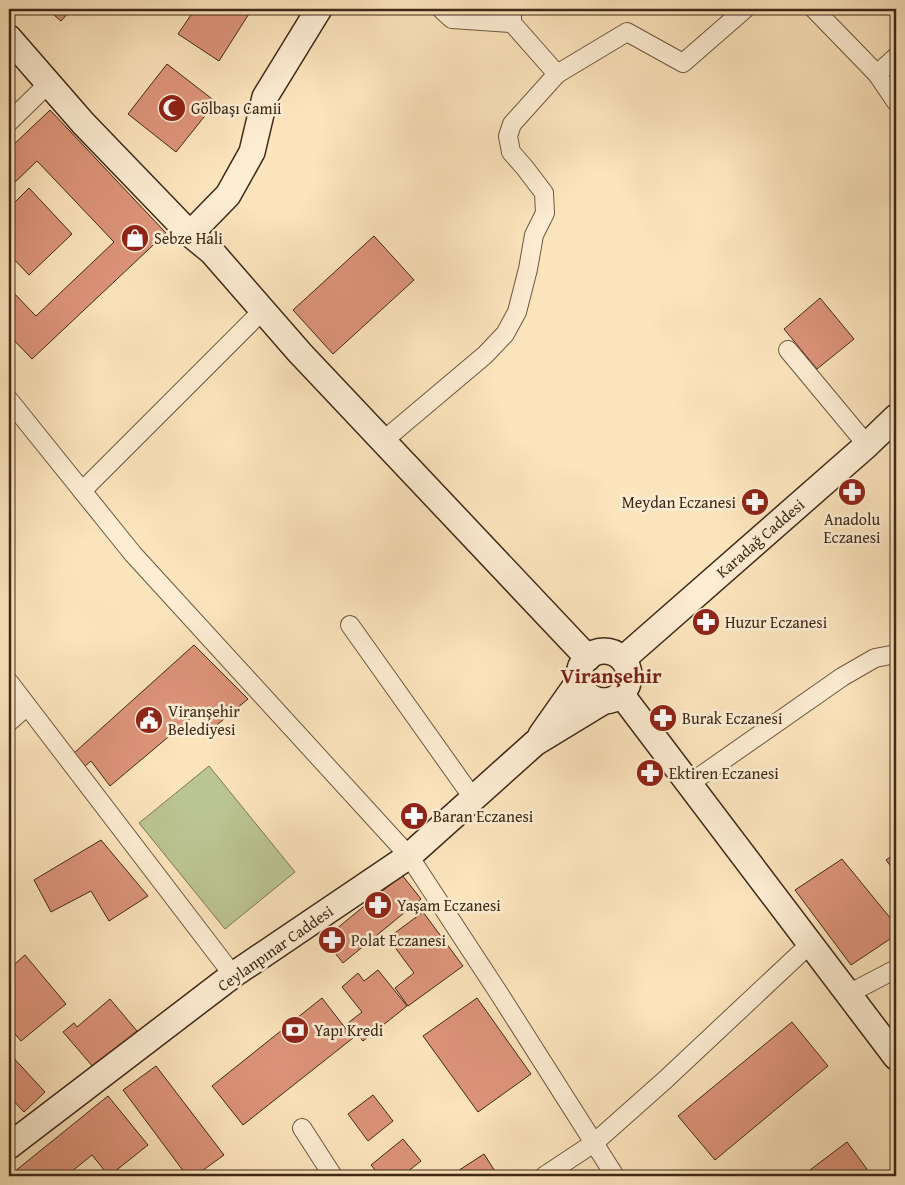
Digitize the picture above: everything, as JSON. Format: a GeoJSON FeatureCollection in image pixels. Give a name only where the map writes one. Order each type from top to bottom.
{"type":"FeatureCollection","features":[{"type":"Feature","properties":{"kind":"street"},"geometry":{"type":"LineString","coordinates":[[190,234],[228,195],[252,152],[265,96],[319,9]]}},
{"type":"Feature","properties":{"kind":"street"},"geometry":{"type":"LineString","coordinates":[[441,9],[452,19],[512,16],[557,74]]}},
{"type":"Feature","properties":{"kind":"street"},"geometry":{"type":"LineString","coordinates":[[383,441],[485,355],[505,334],[518,312],[534,235],[544,213],[544,193],[511,152],[508,136],[512,124],[557,74],[627,32],[683,63],[746,9]]}},
{"type":"Feature","properties":{"kind":"street"},"geometry":{"type":"LineString","coordinates":[[814,9],[877,74],[896,102]]}},
{"type":"Feature","properties":{"kind":"street"},"geometry":{"type":"LineString","coordinates":[[9,38],[84,123],[190,234],[212,252],[300,353],[588,658]]}},
{"type":"Feature","properties":{"kind":"street"},"geometry":{"type":"LineString","coordinates":[[877,74],[896,57]]}},
{"type":"Feature","properties":{"kind":"street"},"geometry":{"type":"LineString","coordinates":[[9,122],[49,84]]}},
{"type":"Feature","properties":{"kind":"street"},"geometry":{"type":"LineString","coordinates":[[82,491],[262,310]]}},
{"type":"Feature","properties":{"kind":"street"},"geometry":{"type":"LineString","coordinates":[[788,350],[867,444]]}},
{"type":"Feature","properties":{"kind":"street"},"geometry":{"type":"LineString","coordinates":[[9,400],[15,419],[82,491],[133,554],[409,856],[615,1176]]}},
{"type":"Feature","properties":{"kind":"street","name":"Karadağ Caddesi"},"geometry":{"type":"LineString","coordinates":[[623,659],[896,417]]}},
{"type":"Feature","properties":{"kind":"street"},"geometry":{"type":"LineString","coordinates":[[350,625],[473,798]]}},
{"type":"Feature","properties":{"kind":"street"},"geometry":{"type":"LineString","coordinates":[[609,651],[623,659],[629,673],[629,681],[612,698],[535,743],[579,681],[582,664],[588,658],[594,653],[609,651]]}},
{"type":"Feature","properties":{"kind":"street"},"geometry":{"type":"LineString","coordinates":[[689,784],[842,677],[875,658],[896,654]]}},
{"type":"Feature","properties":{"kind":"street"},"geometry":{"type":"LineString","coordinates":[[579,681],[588,695],[595,699],[612,698]]}},
{"type":"Feature","properties":{"kind":"street"},"geometry":{"type":"LineString","coordinates":[[9,682],[26,707],[233,975]]}},
{"type":"Feature","properties":{"kind":"street"},"geometry":{"type":"LineString","coordinates":[[612,698],[689,784],[896,1057]]}},
{"type":"Feature","properties":{"kind":"street"},"geometry":{"type":"LineString","coordinates":[[9,722],[26,707]]}},
{"type":"Feature","properties":{"kind":"street","name":"Ceylanpınar Caddesi"},"geometry":{"type":"LineString","coordinates":[[9,1146],[233,975],[409,856],[535,743]]}},
{"type":"Feature","properties":{"kind":"street"},"geometry":{"type":"LineString","coordinates":[[544,1176],[594,1143],[665,1080],[810,944]]}},
{"type":"Feature","properties":{"kind":"street"},"geometry":{"type":"LineString","coordinates":[[848,994],[896,969]]}},
{"type":"Feature","properties":{"kind":"street"},"geometry":{"type":"LineString","coordinates":[[302,1128],[333,1176]]}},
{"type":"Feature","properties":{"kind":"green space"},"geometry":{"type":"Polygon","coordinates":[[[209,766],[295,872],[225,929],[139,823],[209,766]]]}},
{"type":"Feature","properties":{"kind":"building"},"geometry":{"type":"Polygon","coordinates":[[[47,9],[72,9],[61,21],[47,9]]]}},
{"type":"Feature","properties":{"kind":"building"},"geometry":{"type":"Polygon","coordinates":[[[195,9],[252,9],[219,61],[178,34],[195,9]]]}},
{"type":"Feature","properties":{"kind":"building","name":"Gölbaşı Camii"},"geometry":{"type":"Polygon","coordinates":[[[167,64],[216,102],[176,152],[128,114],[167,64]]]}},
{"type":"Feature","properties":{"kind":"building","name":"Sebze Hali"},"geometry":{"type":"Polygon","coordinates":[[[50,110],[166,233],[32,359],[9,335],[9,288],[36,316],[114,242],[37,161],[9,188],[9,149],[50,110]]]}},
{"type":"Feature","properties":{"kind":"building"},"geometry":{"type":"Polygon","coordinates":[[[29,188],[72,234],[29,275],[9,254],[9,208],[29,188]]]}},
{"type":"Feature","properties":{"kind":"building"},"geometry":{"type":"Polygon","coordinates":[[[374,236],[414,280],[333,354],[293,310],[374,236]]]}},
{"type":"Feature","properties":{"kind":"building"},"geometry":{"type":"Polygon","coordinates":[[[820,298],[854,339],[817,369],[784,329],[820,298]]]}},
{"type":"Feature","properties":{"kind":"building","name":"Viranşehir Belediyesi"},"geometry":{"type":"Polygon","coordinates":[[[194,645],[248,699],[212,729],[198,712],[110,786],[91,761],[85,766],[74,753],[194,645]]]}},
{"type":"Feature","properties":{"kind":"building"},"geometry":{"type":"Polygon","coordinates":[[[101,840],[148,896],[109,921],[91,891],[51,912],[34,880],[101,840]]]}},
{"type":"Feature","properties":{"kind":"building"},"geometry":{"type":"Polygon","coordinates":[[[896,853],[896,873],[886,860],[896,853]]]}},
{"type":"Feature","properties":{"kind":"building"},"geometry":{"type":"Polygon","coordinates":[[[842,859],[896,925],[896,935],[851,965],[795,890],[842,859]]]}},
{"type":"Feature","properties":{"kind":"building"},"geometry":{"type":"Polygon","coordinates":[[[402,875],[421,899],[343,963],[324,939],[402,875]]]}},
{"type":"Feature","properties":{"kind":"building"},"geometry":{"type":"Polygon","coordinates":[[[423,912],[463,966],[408,1006],[395,988],[414,973],[388,938],[423,912]]]}},
{"type":"Feature","properties":{"kind":"building"},"geometry":{"type":"Polygon","coordinates":[[[25,955],[66,1004],[21,1041],[9,1027],[9,969],[25,955]]]}},
{"type":"Feature","properties":{"kind":"building"},"geometry":{"type":"Polygon","coordinates":[[[378,970],[407,1006],[363,1041],[348,1023],[362,1012],[342,987],[358,973],[364,981],[378,970]]]}},
{"type":"Feature","properties":{"kind":"building"},"geometry":{"type":"Polygon","coordinates":[[[322,998],[353,1038],[243,1125],[212,1086],[322,998]]]}},
{"type":"Feature","properties":{"kind":"building"},"geometry":{"type":"Polygon","coordinates":[[[477,998],[531,1074],[478,1112],[423,1036],[477,998]]]}},
{"type":"Feature","properties":{"kind":"building"},"geometry":{"type":"Polygon","coordinates":[[[110,999],[137,1031],[94,1068],[63,1032],[74,1023],[77,1027],[110,999]]]}},
{"type":"Feature","properties":{"kind":"building"},"geometry":{"type":"Polygon","coordinates":[[[792,1022],[828,1066],[715,1160],[678,1116],[792,1022]]]}},
{"type":"Feature","properties":{"kind":"building"},"geometry":{"type":"Polygon","coordinates":[[[9,1053],[45,1092],[24,1112],[9,1096],[9,1053]]]}},
{"type":"Feature","properties":{"kind":"building"},"geometry":{"type":"Polygon","coordinates":[[[156,1066],[224,1155],[195,1176],[187,1176],[123,1090],[156,1066]]]}},
{"type":"Feature","properties":{"kind":"building"},"geometry":{"type":"Polygon","coordinates":[[[373,1095],[393,1121],[368,1141],[348,1114],[373,1095]]]}},
{"type":"Feature","properties":{"kind":"building"},"geometry":{"type":"Polygon","coordinates":[[[108,1096],[148,1145],[109,1176],[92,1155],[71,1172],[74,1176],[9,1176],[108,1096]]]}},
{"type":"Feature","properties":{"kind":"building"},"geometry":{"type":"Polygon","coordinates":[[[403,1139],[421,1161],[402,1176],[380,1176],[371,1165],[403,1139]]]}},
{"type":"Feature","properties":{"kind":"building"},"geometry":{"type":"Polygon","coordinates":[[[847,1142],[872,1176],[802,1176],[847,1142]]]}},
{"type":"Feature","properties":{"kind":"building"},"geometry":{"type":"Polygon","coordinates":[[[484,1154],[498,1176],[450,1176],[484,1154]]]}},
{"type":"Feature","properties":{"kind":"place","name":"Gölbaşı Camii"},"geometry":{"type":"Point","coordinates":[172,108]}},
{"type":"Feature","properties":{"kind":"place","name":"Sebze Hali"},"geometry":{"type":"Point","coordinates":[135,238]}},
{"type":"Feature","properties":{"kind":"place","name":"Anadolu Eczanesi"},"geometry":{"type":"Point","coordinates":[852,492]}},
{"type":"Feature","properties":{"kind":"place","name":"Meydan Eczanesi"},"geometry":{"type":"Point","coordinates":[755,502]}},
{"type":"Feature","properties":{"kind":"place","name":"Huzur Eczanesi"},"geometry":{"type":"Point","coordinates":[706,622]}},
{"type":"Feature","properties":{"kind":"place","name":"Burak Eczanesi"},"geometry":{"type":"Point","coordinates":[663,718]}},
{"type":"Feature","properties":{"kind":"place","name":"Viranşehir Belediyesi"},"geometry":{"type":"Point","coordinates":[149,720]}},
{"type":"Feature","properties":{"kind":"place","name":"Ektiren Eczanesi"},"geometry":{"type":"Point","coordinates":[650,773]}},
{"type":"Feature","properties":{"kind":"place","name":"Baran Eczanesi"},"geometry":{"type":"Point","coordinates":[414,816]}},
{"type":"Feature","properties":{"kind":"place","name":"Yaşam Eczanesi"},"geometry":{"type":"Point","coordinates":[378,905]}},
{"type":"Feature","properties":{"kind":"place","name":"Polat Eczanesi"},"geometry":{"type":"Point","coordinates":[332,940]}},
{"type":"Feature","properties":{"kind":"place","name":"Yapı Kredi"},"geometry":{"type":"Point","coordinates":[295,1030]}},
{"type":"Feature","properties":{"kind":"district","name":"Viranşehir"},"geometry":{"type":"Point","coordinates":[611,676]}}]}
